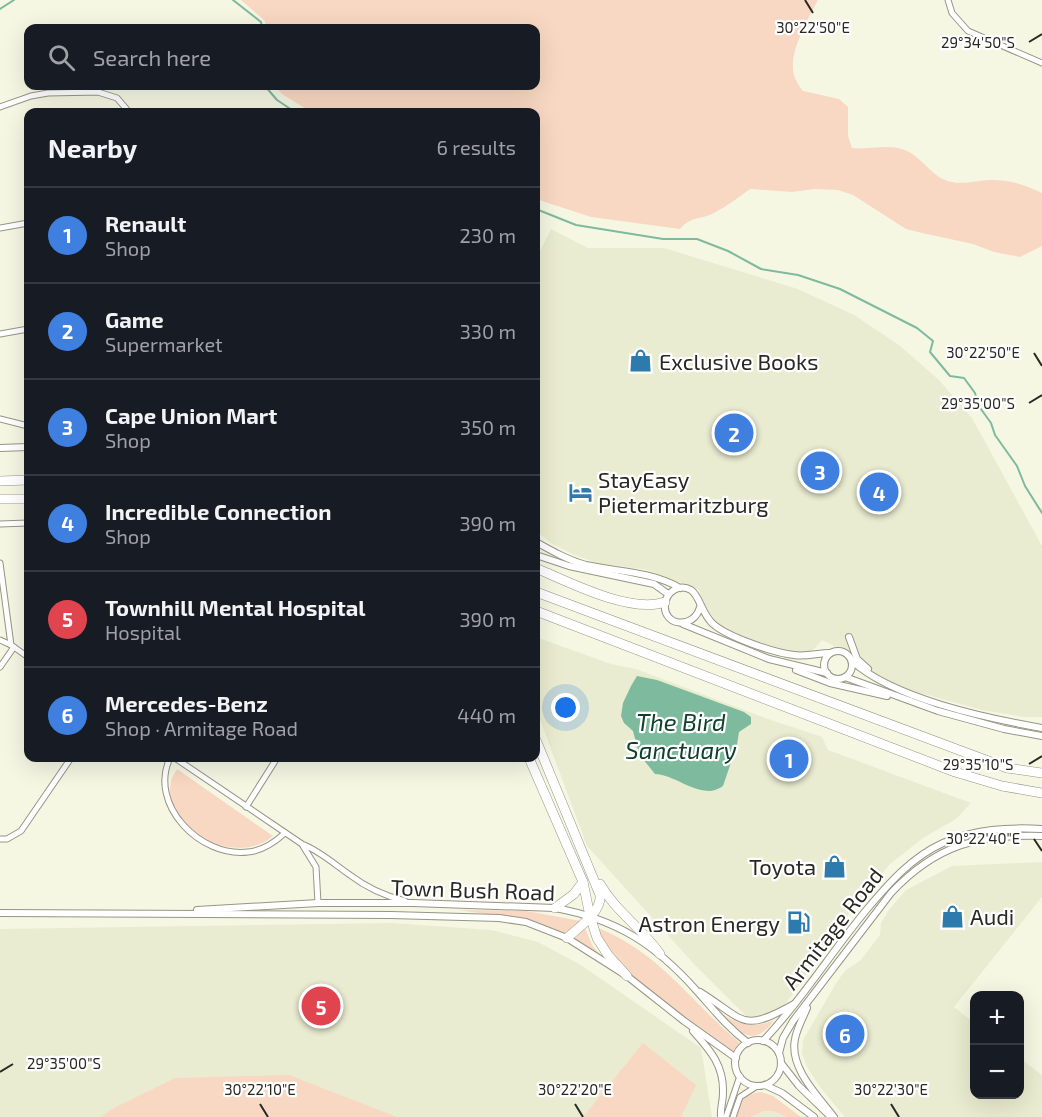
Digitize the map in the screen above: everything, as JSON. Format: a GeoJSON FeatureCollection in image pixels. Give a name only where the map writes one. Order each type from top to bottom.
{"type":"FeatureCollection","features":[{"type":"Feature","properties":{"kind":"highway"},"geometry":{"type":"LineString","coordinates":[[0,481],[24,480]]}},
{"type":"Feature","properties":{"kind":"highway"},"geometry":{"type":"LineString","coordinates":[[0,499],[24,499]]}},
{"type":"Feature","properties":{"kind":"highway"},"geometry":{"type":"LineString","coordinates":[[540,570],[628,604],[646,606],[666,598]]}},
{"type":"Feature","properties":{"kind":"highway"},"geometry":{"type":"LineString","coordinates":[[540,593],[1007,768],[1042,774]]}},
{"type":"Feature","properties":{"kind":"highway"},"geometry":{"type":"LineString","coordinates":[[540,613],[955,772],[1002,786],[1042,793]]}},
{"type":"Feature","properties":{"kind":"highway"},"geometry":{"type":"LineString","coordinates":[[540,749],[590,867],[601,900],[597,910],[567,938]]}},
{"type":"Feature","properties":{"kind":"highway"},"geometry":{"type":"LineString","coordinates":[[531,762],[583,882],[590,916],[604,949],[627,976]]}},
{"type":"Feature","properties":{"kind":"highway"},"geometry":{"type":"LineString","coordinates":[[590,867],[610,899],[651,941],[660,954]]}},
{"type":"Feature","properties":{"kind":"highway"},"geometry":{"type":"LineString","coordinates":[[555,908],[574,894],[583,882]]}},
{"type":"Feature","properties":{"kind":"street"},"geometry":{"type":"LineString","coordinates":[[948,0],[952,13],[968,31],[1042,63]]}},
{"type":"Feature","properties":{"kind":"street"},"geometry":{"type":"LineString","coordinates":[[0,107],[30,96],[48,93],[98,92],[117,98],[126,108]]}},
{"type":"Feature","properties":{"kind":"street"},"geometry":{"type":"LineString","coordinates":[[0,228],[24,224]]}},
{"type":"Feature","properties":{"kind":"street"},"geometry":{"type":"LineString","coordinates":[[0,334],[24,330]]}},
{"type":"Feature","properties":{"kind":"street"},"geometry":{"type":"LineString","coordinates":[[0,419],[24,425]]}},
{"type":"Feature","properties":{"kind":"street"},"geometry":{"type":"LineString","coordinates":[[0,448],[24,447]]}},
{"type":"Feature","properties":{"kind":"street"},"geometry":{"type":"LineString","coordinates":[[0,524],[24,523]]}},
{"type":"Feature","properties":{"kind":"street"},"geometry":{"type":"LineString","coordinates":[[540,544],[556,554],[583,564],[661,578],[680,588],[693,591],[699,600],[700,607],[696,617],[682,623]]}},
{"type":"Feature","properties":{"kind":"street"},"geometry":{"type":"LineString","coordinates":[[540,556],[569,567],[654,584],[666,598],[665,610],[668,617],[674,621],[831,683],[899,698],[1004,729],[1042,736]]}},
{"type":"Feature","properties":{"kind":"street"},"geometry":{"type":"LineString","coordinates":[[0,563],[12,646],[0,667]]}},
{"type":"Feature","properties":{"kind":"street"},"geometry":{"type":"LineString","coordinates":[[666,598],[680,588]]}},
{"type":"Feature","properties":{"kind":"street"},"geometry":{"type":"LineString","coordinates":[[700,607],[715,626],[774,651],[795,655],[841,651],[848,654],[861,669],[915,696],[1005,721],[1042,728]]}},
{"type":"Feature","properties":{"kind":"street"},"geometry":{"type":"LineString","coordinates":[[0,620],[7,615]]}},
{"type":"Feature","properties":{"kind":"street"},"geometry":{"type":"LineString","coordinates":[[849,637],[857,659],[883,682]]}},
{"type":"Feature","properties":{"kind":"street"},"geometry":{"type":"LineString","coordinates":[[0,640],[24,654]]}},
{"type":"Feature","properties":{"kind":"street"},"geometry":{"type":"LineString","coordinates":[[827,673],[824,663],[830,653]]}},
{"type":"Feature","properties":{"kind":"street"},"geometry":{"type":"LineString","coordinates":[[777,661],[827,673],[837,679],[851,672],[852,661]]}},
{"type":"Feature","properties":{"kind":"street"},"geometry":{"type":"LineString","coordinates":[[845,677],[899,698]]}},
{"type":"Feature","properties":{"kind":"street"},"geometry":{"type":"LineString","coordinates":[[0,838],[7,839],[21,831],[68,762]]}},
{"type":"Feature","properties":{"kind":"street"},"geometry":{"type":"LineString","coordinates":[[168,762],[164,774],[165,789],[178,818],[197,838],[216,847],[249,852],[264,847],[285,833]]}},
{"type":"Feature","properties":{"kind":"street"},"geometry":{"type":"LineString","coordinates":[[181,762],[351,876],[379,893],[413,903]]}},
{"type":"Feature","properties":{"kind":"street"},"geometry":{"type":"LineString","coordinates":[[246,807],[274,762]]}},
{"type":"Feature","properties":{"kind":"street","name":"Armitage Road"},"geometry":{"type":"LineString","coordinates":[[763,1041],[783,1020],[886,886],[914,861],[943,843],[971,834],[998,829],[1042,829]]}},
{"type":"Feature","properties":{"kind":"street","name":"Armitage Road"},"geometry":{"type":"LineString","coordinates":[[779,1053],[786,1032],[891,893],[921,865],[951,848],[968,842],[1002,836],[1042,836]]}},
{"type":"Feature","properties":{"kind":"street"},"geometry":{"type":"LineString","coordinates":[[302,844],[316,867],[318,903],[326,910],[344,914]]}},
{"type":"Feature","properties":{"kind":"street"},"geometry":{"type":"LineString","coordinates":[[306,916],[318,903]]}},
{"type":"Feature","properties":{"kind":"street","name":"Town Bush Road"},"geometry":{"type":"LineString","coordinates":[[148,912],[318,903],[413,903],[555,908],[606,921],[637,936],[660,954],[694,988],[728,1028],[748,1043]]}},
{"type":"Feature","properties":{"kind":"street","name":"Town Bush Road"},"geometry":{"type":"LineString","coordinates":[[0,913],[148,912],[306,916],[344,914],[499,918],[526,922],[567,938],[627,976],[736,1058]]}},
{"type":"Feature","properties":{"kind":"street"},"geometry":{"type":"LineString","coordinates":[[694,988],[733,1015],[745,1020],[766,1019],[796,1002]]}},
{"type":"Feature","properties":{"kind":"street"},"geometry":{"type":"LineString","coordinates":[[811,999],[795,1037],[795,1053],[804,1076],[832,1117]]}},
{"type":"Feature","properties":{"kind":"street"},"geometry":{"type":"LineString","coordinates":[[684,1021],[712,1052],[718,1063],[723,1086],[721,1117]]}},
{"type":"Feature","properties":{"kind":"street"},"geometry":{"type":"LineString","coordinates":[[814,1117],[782,1093],[765,1085],[757,1086],[747,1083],[740,1076],[736,1067],[736,1058],[740,1049],[748,1043],[763,1041],[772,1045],[779,1053],[781,1062],[799,1086],[832,1117]]}},
{"type":"Feature","properties":{"kind":"street"},"geometry":{"type":"LineString","coordinates":[[765,1085],[778,1074],[781,1062]]}},
{"type":"Feature","properties":{"kind":"street"},"geometry":{"type":"LineString","coordinates":[[726,1117],[740,1076]]}},
{"type":"Feature","properties":{"kind":"street"},"geometry":{"type":"LineString","coordinates":[[733,1117],[740,1097],[757,1086]]}},
{"type":"Feature","properties":{"kind":"shaded area"},"geometry":{"type":"Polygon","coordinates":[[[241,0],[818,0],[804,27],[793,59],[795,78],[803,91],[839,99],[848,107],[848,136],[852,148],[900,149],[913,154],[945,180],[962,183],[988,180],[1006,181],[1024,185],[1042,193],[1042,246],[1020,257],[906,229],[853,195],[838,190],[815,189],[792,192],[750,189],[719,210],[692,220],[680,229],[591,217],[540,200],[540,108],[305,108],[278,90],[540,90],[540,24],[265,24],[265,21],[241,0]]]}},
{"type":"Feature","properties":{"kind":"shaded area"},"geometry":{"type":"Polygon","coordinates":[[[551,229],[588,248],[664,248],[798,289],[854,315],[899,345],[939,380],[972,418],[1042,546],[1042,717],[1024,717],[982,710],[902,688],[859,664],[854,656],[822,640],[814,649],[804,654],[744,637],[716,623],[703,604],[699,590],[648,570],[597,563],[552,544],[540,534],[540,251],[551,229]]]}},
{"type":"Feature","properties":{"kind":"shaded area"},"geometry":{"type":"Polygon","coordinates":[[[540,638],[611,664],[636,669],[822,737],[828,750],[971,803],[956,819],[923,838],[890,864],[856,904],[784,1006],[757,1018],[746,1016],[694,964],[587,846],[540,720],[540,638]]]}},
{"type":"Feature","properties":{"kind":"shaded area"},"geometry":{"type":"Polygon","coordinates":[[[177,769],[273,836],[258,845],[240,848],[204,839],[177,815],[171,799],[171,780],[177,769]]]}},
{"type":"Feature","properties":{"kind":"shaded area"},"geometry":{"type":"Polygon","coordinates":[[[1042,862],[1042,897],[954,1007],[970,1020],[970,1099],[1024,1099],[1024,1061],[1042,1075],[1042,1117],[845,1117],[807,1067],[802,1053],[803,1040],[838,980],[847,969],[860,961],[880,935],[881,923],[888,911],[906,890],[952,866],[1042,862]]]}},
{"type":"Feature","properties":{"kind":"shaded area"},"geometry":{"type":"Polygon","coordinates":[[[458,910],[526,911],[581,921],[571,932],[563,935],[513,918],[458,910]]]}},
{"type":"Feature","properties":{"kind":"shaded area"},"geometry":{"type":"Polygon","coordinates":[[[393,923],[491,930],[538,942],[581,965],[701,1048],[712,1117],[0,1117],[0,929],[393,923]]]}},
{"type":"Feature","properties":{"kind":"shaded area"},"geometry":{"type":"Polygon","coordinates":[[[593,926],[616,936],[656,963],[740,1043],[733,1053],[613,961],[593,926]]]}},
{"type":"Feature","properties":{"kind":"shaded area"},"geometry":{"type":"Polygon","coordinates":[[[585,928],[592,945],[605,961],[573,940],[585,928]]]}},
{"type":"Feature","properties":{"kind":"shaded area"},"geometry":{"type":"Polygon","coordinates":[[[712,1006],[726,1016],[749,1025],[774,1020],[766,1030],[750,1036],[734,1028],[712,1006]]]}},
{"type":"Feature","properties":{"kind":"shaded area"},"geometry":{"type":"Polygon","coordinates":[[[643,1043],[696,1085],[681,1117],[583,1117],[643,1043]]]}},
{"type":"Feature","properties":{"kind":"shaded area"},"geometry":{"type":"Polygon","coordinates":[[[289,1075],[397,1117],[101,1117],[110,1110],[175,1078],[289,1075]]]}},
{"type":"Feature","properties":{"kind":"shaded area"},"geometry":{"type":"Polygon","coordinates":[[[761,1092],[773,1096],[801,1117],[786,1117],[773,1111],[764,1111],[751,1117],[734,1117],[743,1100],[761,1092]]]}},
{"type":"Feature","properties":{"kind":"shaded area"},"geometry":{"type":"Polygon","coordinates":[[[764,1111],[774,1111],[786,1117],[751,1117],[764,1111]]]}},
{"type":"Feature","properties":{"kind":"water","name":"The Bird Sanctuary"},"geometry":{"type":"Polygon","coordinates":[[[637,676],[657,680],[744,712],[751,717],[751,724],[739,732],[723,786],[712,791],[703,790],[655,774],[639,754],[633,731],[624,723],[621,716],[623,703],[637,676]]]}},
{"type":"Feature","properties":{"kind":"waterway"},"geometry":{"type":"LineString","coordinates":[[0,9],[14,0]]}},
{"type":"Feature","properties":{"kind":"waterway"},"geometry":{"type":"LineString","coordinates":[[233,0],[261,24]]}},
{"type":"Feature","properties":{"kind":"waterway"},"geometry":{"type":"LineString","coordinates":[[268,90],[277,100],[289,108]]}},
{"type":"Feature","properties":{"kind":"waterway"},"geometry":{"type":"LineString","coordinates":[[540,211],[576,225],[663,239],[697,239],[728,251],[761,269],[798,275],[840,289],[917,328],[933,341],[930,352],[950,376],[964,378],[975,393],[978,405],[991,423],[995,435],[1017,466],[1025,486],[1042,513]]}},
{"type":"Feature","properties":{"kind":"place","name":"Exclusive Books"},"geometry":{"type":"Point","coordinates":[641,361]}},
{"type":"Feature","properties":{"kind":"place","name":"Game"},"geometry":{"type":"Point","coordinates":[734,433]}},
{"type":"Feature","properties":{"kind":"place","name":"Cape Union Mart"},"geometry":{"type":"Point","coordinates":[820,471]}},
{"type":"Feature","properties":{"kind":"place","name":"StayEasy Pietermaritzburg"},"geometry":{"type":"Point","coordinates":[580,492]}},
{"type":"Feature","properties":{"kind":"place","name":"Incredible Connection"},"geometry":{"type":"Point","coordinates":[879,492]}},
{"type":"Feature","properties":{"kind":"place","name":"Renault"},"geometry":{"type":"Point","coordinates":[789,759]}},
{"type":"Feature","properties":{"kind":"place","name":"Toyota"},"geometry":{"type":"Point","coordinates":[834,866]}},
{"type":"Feature","properties":{"kind":"place","name":"Audi"},"geometry":{"type":"Point","coordinates":[952,916]}},
{"type":"Feature","properties":{"kind":"place","name":"Astron Energy"},"geometry":{"type":"Point","coordinates":[798,923]}},
{"type":"Feature","properties":{"kind":"place","name":"Townhill Mental Hospital"},"geometry":{"type":"Point","coordinates":[321,1006]}},
{"type":"Feature","properties":{"kind":"place","name":"Mercedes-Benz"},"geometry":{"type":"Point","coordinates":[845,1034]}}]}
